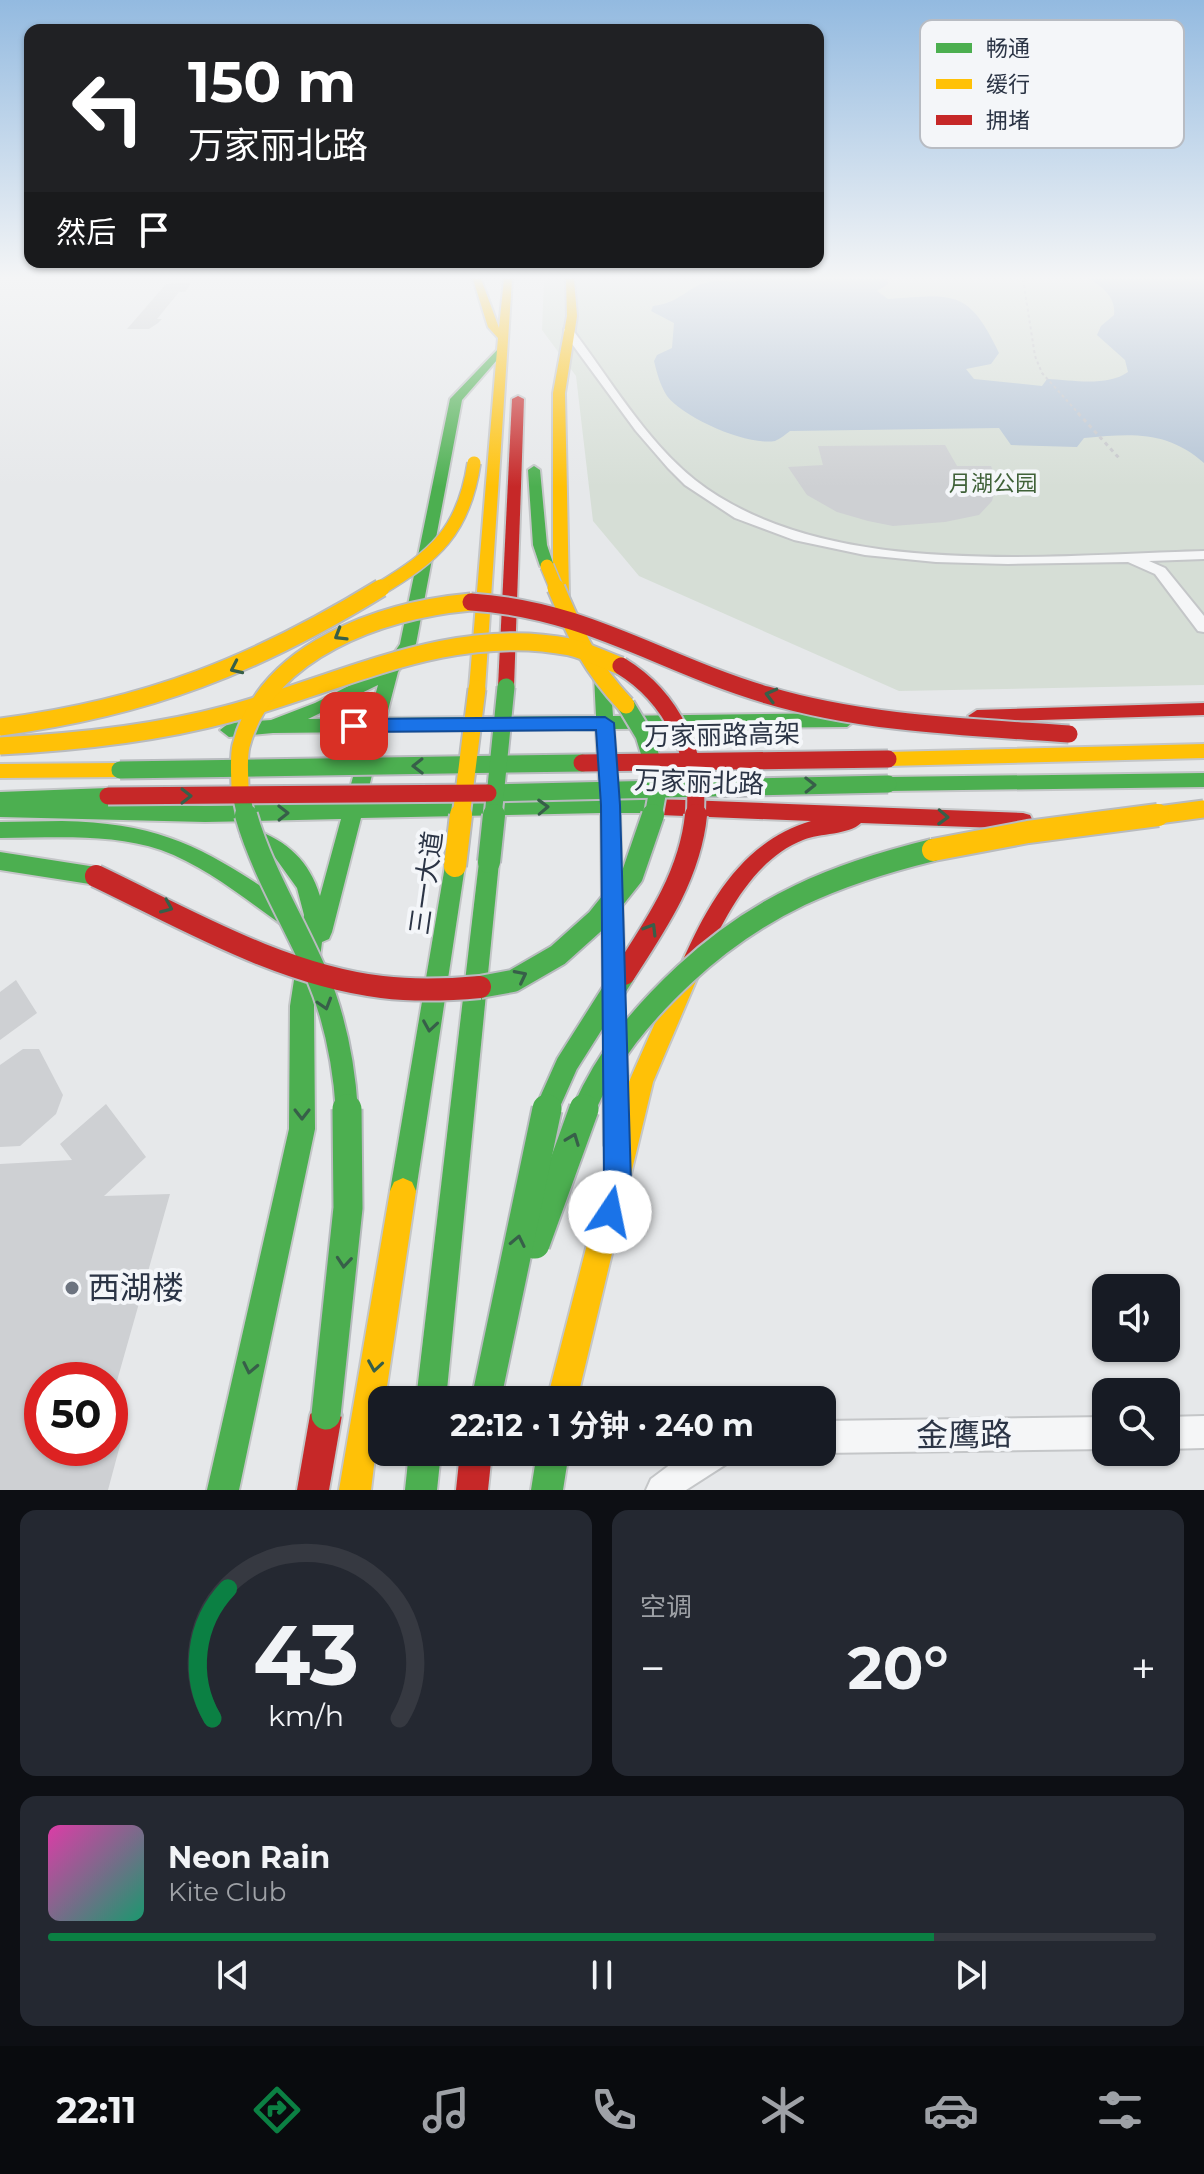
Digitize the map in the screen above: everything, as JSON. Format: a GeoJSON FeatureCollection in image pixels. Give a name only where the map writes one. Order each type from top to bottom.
{"type":"FeatureCollection","features":[{"type":"Feature","properties":{"kind":"main road"},"geometry":{"type":"LineString","coordinates":[[302,1006],[390,672],[408,644],[456,399],[497,349]]}},
{"type":"Feature","properties":{"kind":"main road","name":"三一大道"},"geometry":{"type":"LineString","coordinates":[[355,1490],[455,866],[477,689],[501,349]]}},
{"type":"Feature","properties":{"kind":"main road"},"geometry":{"type":"LineString","coordinates":[[433,1386],[506,687],[521,349]]}},
{"type":"Feature","properties":{"kind":"main road"},"geometry":{"type":"LineString","coordinates":[[565,349],[559,393],[561,602],[582,651],[602,676],[625,695],[692,722]]}},
{"type":"Feature","properties":{"kind":"main road"},"geometry":{"type":"LineString","coordinates":[[0,727],[100,712],[150,699],[233,670],[303,636],[399,577],[450,535],[469,497],[485,391],[499,372]]}},
{"type":"Feature","properties":{"kind":"main road"},"geometry":{"type":"LineString","coordinates":[[0,861],[96,876],[290,964],[374,987],[448,992],[513,981],[558,955],[597,920],[632,876],[650,830],[659,784],[644,735],[629,709],[597,674],[564,611],[540,545],[535,472],[519,397]]}},
{"type":"Feature","properties":{"kind":"main road"},"geometry":{"type":"LineString","coordinates":[[313,1490],[326,1415],[345,1254],[348,1142],[340,1063],[326,1003],[247,821],[237,771],[239,746],[258,710],[279,681],[304,659],[341,633],[370,619],[412,608],[475,602],[503,604],[594,626],[716,678],[769,696],[869,719],[1204,741]]}},
{"type":"Feature","properties":{"kind":"main road"},"geometry":{"type":"LineString","coordinates":[[0,746],[101,740],[178,728],[301,693],[392,660],[463,644],[500,641],[561,646],[621,664],[650,683],[669,707],[686,738],[699,798],[697,829],[690,855],[671,894],[576,1048],[551,1098],[536,1155],[491,1386]]}},
{"type":"Feature","properties":{"kind":"main road"},"geometry":{"type":"LineString","coordinates":[[273,726],[321,707],[390,672]]}},
{"type":"Feature","properties":{"kind":"main road"},"geometry":{"type":"LineString","coordinates":[[602,676],[610,805],[617,1183]]}},
{"type":"Feature","properties":{"kind":"main road"},"geometry":{"type":"LineString","coordinates":[[0,734],[1204,709]]}},
{"type":"Feature","properties":{"kind":"main road","name":"万家丽路高架"},"geometry":{"type":"LineString","coordinates":[[0,771],[1204,751]]}},
{"type":"Feature","properties":{"kind":"main road","name":"万家丽路高架"},"geometry":{"type":"LineString","coordinates":[[0,800],[1204,780]]}},
{"type":"Feature","properties":{"kind":"main road","name":"万家丽北路"},"geometry":{"type":"LineString","coordinates":[[0,809],[205,814],[610,805],[1159,827],[1204,824]]}},
{"type":"Feature","properties":{"kind":"main road"},"geometry":{"type":"LineString","coordinates":[[492,1386],[547,1208],[601,1078],[629,1029],[667,989],[746,922],[814,889],[885,861],[979,840],[1204,809]]}},
{"type":"Feature","properties":{"kind":"main road"},"geometry":{"type":"LineString","coordinates":[[205,814],[281,850],[306,884],[315,915],[302,1006],[302,1129],[223,1490]]}},
{"type":"Feature","properties":{"kind":"main road"},"geometry":{"type":"LineString","coordinates":[[566,1386],[641,1081],[709,924],[761,855],[786,838],[841,821],[913,816]]}},
{"type":"Feature","properties":{"kind":"main road"},"geometry":{"type":"LineString","coordinates":[[0,830],[73,830],[149,839],[199,860],[290,918]]}},
{"type":"Feature","properties":{"kind":"main road"},"geometry":{"type":"LineString","coordinates":[[421,1490],[424,1466]]}},
{"type":"Feature","properties":{"kind":"main road"},"geometry":{"type":"LineString","coordinates":[[472,1490],[475,1466]]}},
{"type":"Feature","properties":{"kind":"main road"},"geometry":{"type":"LineString","coordinates":[[547,1490],[551,1466]]}},
{"type":"Feature","properties":{"kind":"street"},"geometry":{"type":"LineString","coordinates":[[581,349],[664,456],[692,484],[765,525],[870,553],[928,560],[1126,556],[1162,563],[1204,555]]}},
{"type":"Feature","properties":{"kind":"street"},"geometry":{"type":"LineString","coordinates":[[1162,563],[1204,627]]}},
{"type":"Feature","properties":{"kind":"street"},"geometry":{"type":"LineString","coordinates":[[1180,1433],[1204,1432]]}},
{"type":"Feature","properties":{"kind":"street","name":"金鹰路"},"geometry":{"type":"LineString","coordinates":[[836,1437],[1092,1433]]}},
{"type":"Feature","properties":{"kind":"street"},"geometry":{"type":"LineString","coordinates":[[662,1490],[694,1466]]}},
{"type":"Feature","properties":{"kind":"path"},"geometry":{"type":"LineString","coordinates":[[1034,349],[1042,373],[1119,458]]}},
{"type":"Feature","properties":{"kind":"green space","name":"月湖公园"},"geometry":{"type":"Polygon","coordinates":[[[556,349],[1204,349],[1204,685],[899,691],[639,576],[593,521],[576,376],[556,349]]]}},
{"type":"Feature","properties":{"kind":"water"},"geometry":{"type":"Polygon","coordinates":[[[671,349],[997,349],[999,353],[991,364],[966,369],[974,379],[1042,386],[1047,379],[1100,381],[1120,377],[1128,372],[1125,360],[1112,349],[1204,349],[1204,463],[1176,445],[1133,435],[1084,438],[1077,447],[1011,445],[999,428],[790,431],[775,441],[749,439],[717,429],[675,404],[667,396],[659,379],[654,361],[657,355],[671,349]]]}},
{"type":"Feature","properties":{"kind":"building"},"geometry":{"type":"Polygon","coordinates":[[[945,445],[957,466],[991,466],[997,482],[992,501],[979,515],[945,522],[893,526],[868,521],[837,512],[807,495],[788,467],[823,465],[818,446],[945,445]]]}},
{"type":"Feature","properties":{"kind":"building"},"geometry":{"type":"Polygon","coordinates":[[[16,980],[37,1013],[0,1040],[0,992],[16,980]]]}},
{"type":"Feature","properties":{"kind":"building"},"geometry":{"type":"Polygon","coordinates":[[[23,1049],[39,1049],[63,1095],[56,1114],[20,1146],[0,1147],[0,1065],[23,1049]]]}},
{"type":"Feature","properties":{"kind":"building","name":"西湖楼"},"geometry":{"type":"Polygon","coordinates":[[[106,1104],[146,1157],[104,1196],[170,1194],[122,1362],[24,1362],[24,1466],[114,1466],[108,1490],[0,1490],[0,1164],[72,1160],[60,1144],[106,1104]]]}},
{"type":"Feature","properties":{"kind":"traffic: fast"},"geometry":{"type":"LineString","coordinates":[[273,726],[321,707],[390,672],[408,644],[456,399],[500,350]]}},
{"type":"Feature","properties":{"kind":"traffic: fast"},"geometry":{"type":"LineString","coordinates":[[534,470],[540,545],[547,566]]}},
{"type":"Feature","properties":{"kind":"traffic: fast"},"geometry":{"type":"LineString","coordinates":[[321,932],[390,672]]}},
{"type":"Feature","properties":{"kind":"traffic: fast"},"geometry":{"type":"LineString","coordinates":[[602,676],[610,805],[614,989]]}},
{"type":"Feature","properties":{"kind":"traffic: fast"},"geometry":{"type":"LineString","coordinates":[[489,862],[506,687]]}},
{"type":"Feature","properties":{"kind":"traffic: fast"},"geometry":{"type":"LineString","coordinates":[[480,987],[513,981],[558,955],[597,920],[632,876],[650,830],[659,784],[644,735],[626,705]]}},
{"type":"Feature","properties":{"kind":"traffic: fast"},"geometry":{"type":"LineString","coordinates":[[229,730],[273,726],[847,720]]}},
{"type":"Feature","properties":{"kind":"traffic: fast"},"geometry":{"type":"LineString","coordinates":[[120,770],[582,763]]}},
{"type":"Feature","properties":{"kind":"traffic: fast"},"geometry":{"type":"LineString","coordinates":[[888,784],[1204,780]]}},
{"type":"Feature","properties":{"kind":"traffic: fast"},"geometry":{"type":"LineString","coordinates":[[488,793],[888,784]]}},
{"type":"Feature","properties":{"kind":"traffic: fast"},"geometry":{"type":"LineString","coordinates":[[240,789],[256,845],[317,976],[339,1052],[346,1103],[348,1208],[326,1415]]}},
{"type":"Feature","properties":{"kind":"traffic: fast"},"geometry":{"type":"LineString","coordinates":[[0,800],[108,796]]}},
{"type":"Feature","properties":{"kind":"traffic: fast"},"geometry":{"type":"LineString","coordinates":[[0,809],[205,814],[610,805],[660,807]]}},
{"type":"Feature","properties":{"kind":"traffic: fast"},"geometry":{"type":"LineString","coordinates":[[0,830],[103,831],[164,843],[214,867],[290,918]]}},
{"type":"Feature","properties":{"kind":"traffic: fast"},"geometry":{"type":"LineString","coordinates":[[223,1490],[302,1129],[302,1006],[315,915],[306,884],[281,850],[251,836]]}},
{"type":"Feature","properties":{"kind":"traffic: fast"},"geometry":{"type":"LineString","coordinates":[[535,1244],[569,1146],[600,1075],[620,1042],[653,1003],[718,944],[764,912],[834,879],[933,850]]}},
{"type":"Feature","properties":{"kind":"traffic: fast"},"geometry":{"type":"LineString","coordinates":[[0,861],[96,876]]}},
{"type":"Feature","properties":{"kind":"traffic: fast"},"geometry":{"type":"LineString","coordinates":[[433,1386],[489,862]]}},
{"type":"Feature","properties":{"kind":"traffic: fast"},"geometry":{"type":"LineString","coordinates":[[403,1191],[455,866]]}},
{"type":"Feature","properties":{"kind":"traffic: fast"},"geometry":{"type":"LineString","coordinates":[[489,1386],[547,1108],[567,1064],[624,974]]}},
{"type":"Feature","properties":{"kind":"traffic: fast"},"geometry":{"type":"LineString","coordinates":[[421,1490],[424,1466]]}},
{"type":"Feature","properties":{"kind":"traffic: fast"},"geometry":{"type":"LineString","coordinates":[[547,1490],[551,1466]]}},
{"type":"Feature","properties":{"kind":"traffic: slow"},"geometry":{"type":"LineString","coordinates":[[477,689],[503,349]]}},
{"type":"Feature","properties":{"kind":"traffic: slow"},"geometry":{"type":"LineString","coordinates":[[561,595],[559,393],[567,349]]}},
{"type":"Feature","properties":{"kind":"traffic: slow"},"geometry":{"type":"LineString","coordinates":[[0,727],[51,721],[149,698],[242,664],[331,619],[408,571],[448,537],[465,504],[474,463]]}},
{"type":"Feature","properties":{"kind":"traffic: slow"},"geometry":{"type":"LineString","coordinates":[[547,566],[581,647],[597,674],[626,705]]}},
{"type":"Feature","properties":{"kind":"traffic: slow"},"geometry":{"type":"LineString","coordinates":[[240,789],[240,748],[254,711],[280,680],[313,653],[351,631],[392,615],[471,602]]}},
{"type":"Feature","properties":{"kind":"traffic: slow"},"geometry":{"type":"LineString","coordinates":[[0,746],[115,736],[200,721],[276,700],[374,667],[474,643],[523,641],[573,648],[621,666]]}},
{"type":"Feature","properties":{"kind":"traffic: slow"},"geometry":{"type":"LineString","coordinates":[[455,866],[477,689]]}},
{"type":"Feature","properties":{"kind":"traffic: slow"},"geometry":{"type":"LineString","coordinates":[[888,759],[1204,751]]}},
{"type":"Feature","properties":{"kind":"traffic: slow"},"geometry":{"type":"LineString","coordinates":[[0,771],[120,770]]}},
{"type":"Feature","properties":{"kind":"traffic: slow"},"geometry":{"type":"LineString","coordinates":[[933,850],[1028,832],[1204,809]]}},
{"type":"Feature","properties":{"kind":"traffic: slow"},"geometry":{"type":"LineString","coordinates":[[565,1386],[641,1081],[694,960]]}},
{"type":"Feature","properties":{"kind":"traffic: slow"},"geometry":{"type":"LineString","coordinates":[[615,1058],[617,1145]]}},
{"type":"Feature","properties":{"kind":"traffic: slow"},"geometry":{"type":"LineString","coordinates":[[355,1490],[403,1191]]}},
{"type":"Feature","properties":{"kind":"traffic: jam"},"geometry":{"type":"LineString","coordinates":[[506,687],[518,399]]}},
{"type":"Feature","properties":{"kind":"traffic: jam"},"geometry":{"type":"LineString","coordinates":[[471,602],[510,605],[585,623],[729,683],[803,705],[916,723],[1069,734]]}},
{"type":"Feature","properties":{"kind":"traffic: jam"},"geometry":{"type":"LineString","coordinates":[[621,666],[651,688],[673,718],[684,740],[694,773],[697,804],[694,834],[674,891],[624,974]]}},
{"type":"Feature","properties":{"kind":"traffic: jam"},"geometry":{"type":"LineString","coordinates":[[977,716],[1204,709]]}},
{"type":"Feature","properties":{"kind":"traffic: jam"},"geometry":{"type":"LineString","coordinates":[[582,763],[888,759]]}},
{"type":"Feature","properties":{"kind":"traffic: jam"},"geometry":{"type":"LineString","coordinates":[[108,796],[488,793]]}},
{"type":"Feature","properties":{"kind":"traffic: jam"},"geometry":{"type":"LineString","coordinates":[[660,807],[1023,821]]}},
{"type":"Feature","properties":{"kind":"traffic: jam"},"geometry":{"type":"LineString","coordinates":[[694,960],[732,891],[772,847],[795,835],[853,820]]}},
{"type":"Feature","properties":{"kind":"traffic: jam"},"geometry":{"type":"LineString","coordinates":[[96,876],[234,941],[330,976],[379,987],[429,991],[480,987]]}},
{"type":"Feature","properties":{"kind":"traffic: jam"},"geometry":{"type":"LineString","coordinates":[[313,1490],[326,1415]]}},
{"type":"Feature","properties":{"kind":"traffic: jam"},"geometry":{"type":"LineString","coordinates":[[472,1490],[475,1466]]}},
{"type":"Feature","properties":{"kind":"place","name":"西湖楼"},"geometry":{"type":"Point","coordinates":[72,1288]}},
{"type":"Feature","properties":{"kind":"route"},"geometry":{"type":"LineString","coordinates":[[354,726],[605,723],[610,805],[617,1183],[610,1212]]}}]}
